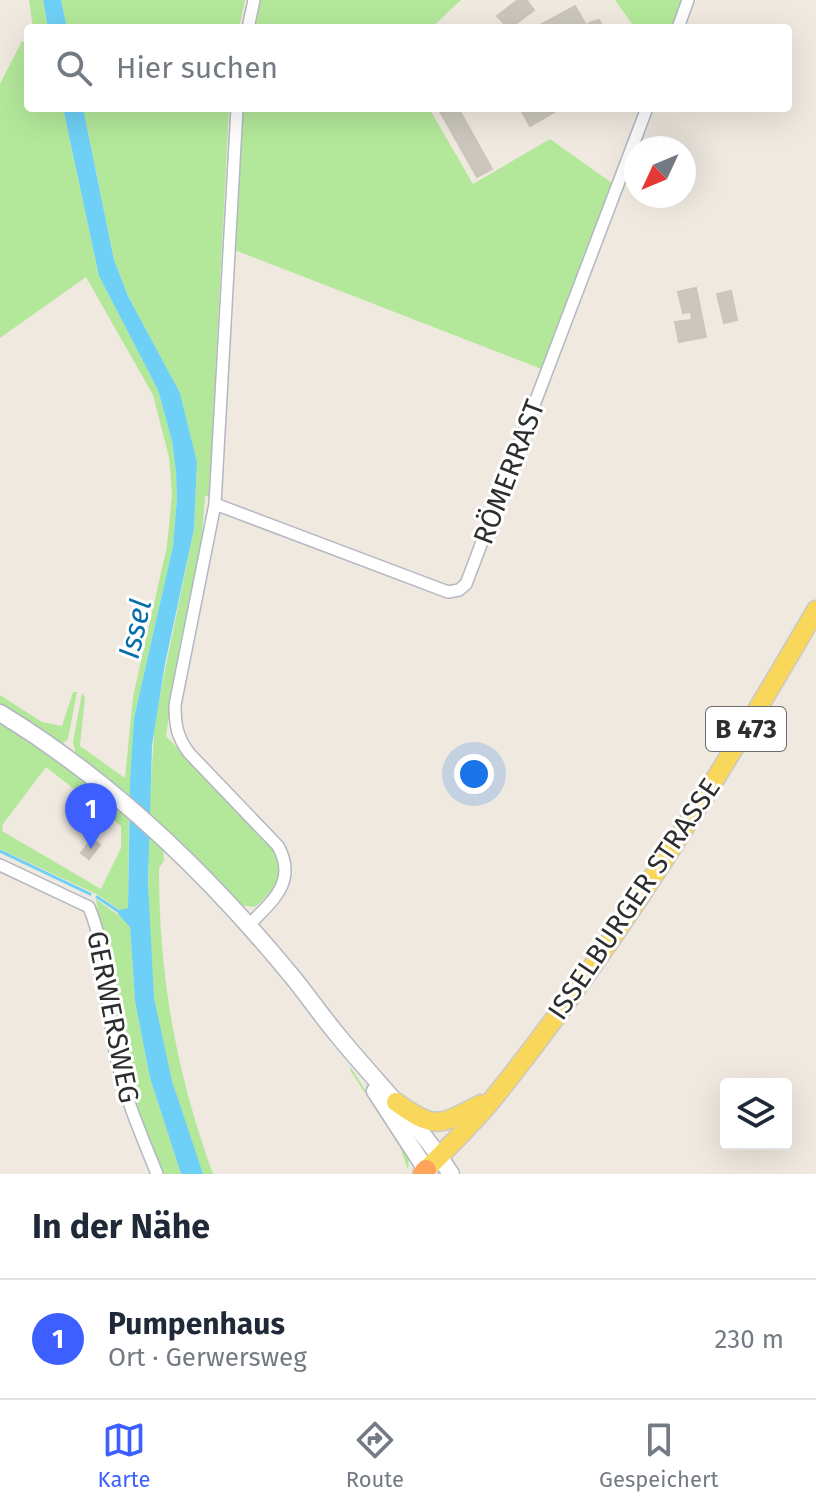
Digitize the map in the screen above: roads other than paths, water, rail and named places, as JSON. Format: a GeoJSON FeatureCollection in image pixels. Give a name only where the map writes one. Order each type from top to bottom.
{"type":"FeatureCollection","features":[{"type":"Feature","properties":{"kind":"main road","name":"ISSELBURGER STRASSE"},"geometry":{"type":"LineString","coordinates":[[429,1169],[495,1097],[565,1003],[716,779],[816,610]]}},
{"type":"Feature","properties":{"kind":"main road"},"geometry":{"type":"LineString","coordinates":[[0,713],[67,755],[160,835],[295,980],[429,1169],[451,1174]]}},
{"type":"Feature","properties":{"kind":"main road"},"geometry":{"type":"LineString","coordinates":[[338,1037],[396,1102],[429,1169]]}},
{"type":"Feature","properties":{"kind":"main road","name":"B 473"},"geometry":{"type":"LineString","coordinates":[[396,1102],[423,1121],[437,1123],[495,1097]]}},
{"type":"Feature","properties":{"kind":"street"},"geometry":{"type":"LineString","coordinates":[[249,24],[254,0]]}},
{"type":"Feature","properties":{"kind":"street"},"geometry":{"type":"LineString","coordinates":[[679,24],[688,0]]}},
{"type":"Feature","properties":{"kind":"street"},"geometry":{"type":"LineString","coordinates":[[237,112],[215,504],[175,705],[175,727],[179,740],[189,753],[278,846],[286,860],[285,879],[275,899],[248,926]]}},
{"type":"Feature","properties":{"kind":"street","name":"RÖMERRAST"},"geometry":{"type":"LineString","coordinates":[[215,504],[448,592],[459,590],[466,584],[645,112]]}},
{"type":"Feature","properties":{"kind":"street","name":"GERWERSWEG"},"geometry":{"type":"LineString","coordinates":[[0,865],[89,907],[101,948],[114,1049],[122,1081],[157,1174]]}},
{"type":"Feature","properties":{"kind":"water"},"geometry":{"type":"Polygon","coordinates":[[[43,0],[61,0],[66,24],[47,24],[43,0]]]}},
{"type":"Feature","properties":{"kind":"water"},"geometry":{"type":"Polygon","coordinates":[[[64,112],[84,112],[114,260],[128,296],[180,393],[197,462],[194,529],[165,664],[152,745],[148,883],[154,998],[172,1081],[203,1174],[181,1174],[150,1078],[135,1001],[130,927],[118,914],[120,910],[128,908],[134,718],[173,546],[177,498],[172,441],[158,390],[99,276],[64,112]]]}},
{"type":"Feature","properties":{"kind":"waterway"},"geometry":{"type":"LineString","coordinates":[[0,851],[90,894]]}},
{"type":"Feature","properties":{"kind":"waterway"},"geometry":{"type":"LineString","coordinates":[[97,897],[121,913]]}},
{"type":"Feature","properties":{"kind":"place","name":"Pumpenhaus"},"geometry":{"type":"Point","coordinates":[91,849]}},
{"type":"Feature","properties":{"kind":"water label","name":"Issel"},"geometry":{"type":"Point","coordinates":[135,629]}}]}
